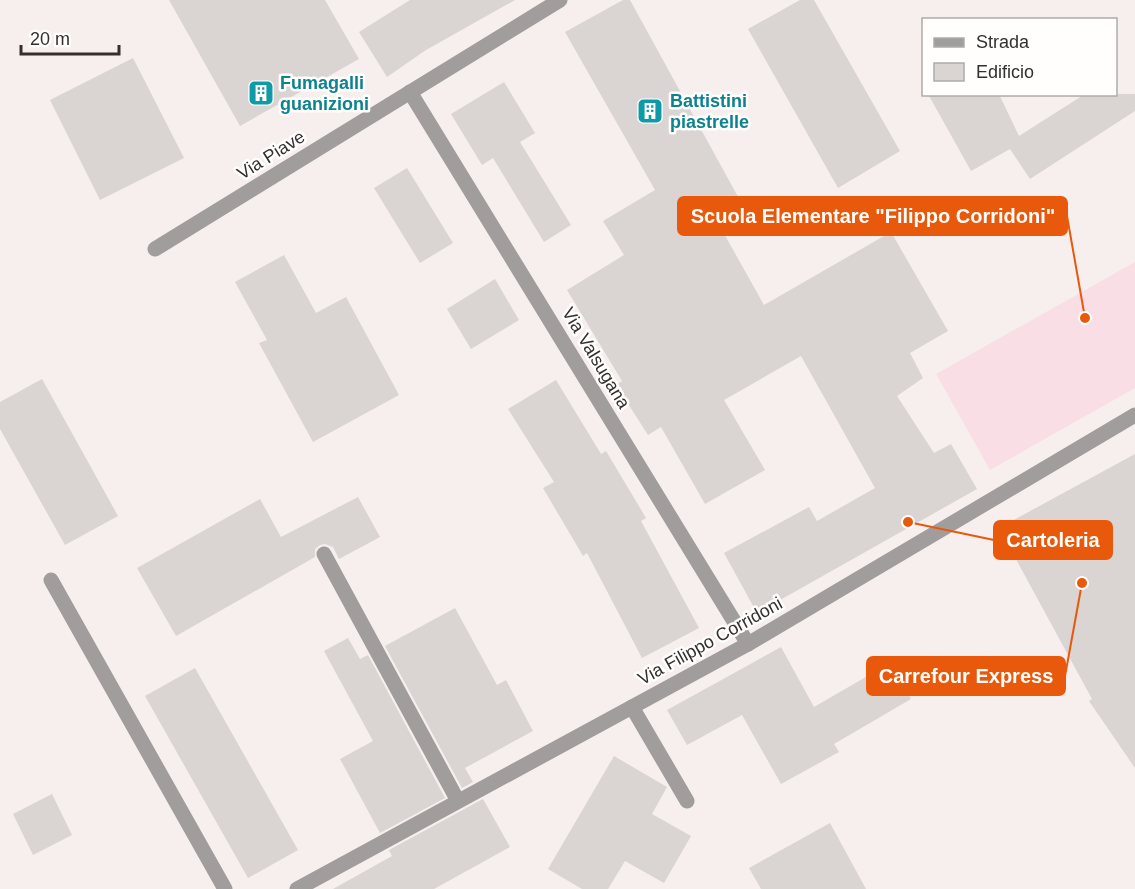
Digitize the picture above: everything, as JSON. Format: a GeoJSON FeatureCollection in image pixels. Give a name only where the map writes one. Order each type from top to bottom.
{"type":"FeatureCollection","features":[{"type":"Feature","properties":{"kind":"street","name":"Via Piave"},"geometry":{"type":"LineString","coordinates":[[155,249],[560,0]]}},
{"type":"Feature","properties":{"kind":"street","name":"Via Valsugana"},"geometry":{"type":"LineString","coordinates":[[410,93],[748,644]]}},
{"type":"Feature","properties":{"kind":"street","name":"Via Filippo Corridoni"},"geometry":{"type":"LineString","coordinates":[[297,889],[748,644],[1135,415]]}},
{"type":"Feature","properties":{"kind":"street"},"geometry":{"type":"LineString","coordinates":[[324,554],[458,801]]}},
{"type":"Feature","properties":{"kind":"street"},"geometry":{"type":"LineString","coordinates":[[51,580],[225,889]]}},
{"type":"Feature","properties":{"kind":"street"},"geometry":{"type":"LineString","coordinates":[[632,707],[687,801]]}},
{"type":"Feature","properties":{"kind":"shaded area"},"geometry":{"type":"Polygon","coordinates":[[[1135,262],[1135,388],[990,470],[936,374],[1135,262]]]}},
{"type":"Feature","properties":{"kind":"building","name":"Fumagalli guanizioni"},"geometry":{"type":"Polygon","coordinates":[[[169,0],[325,0],[359,59],[240,126],[169,0]]]}},
{"type":"Feature","properties":{"kind":"building"},"geometry":{"type":"Polygon","coordinates":[[[410,0],[515,0],[426,50],[387,77],[359,32],[410,0]]]}},
{"type":"Feature","properties":{"kind":"building"},"geometry":{"type":"Polygon","coordinates":[[[623,0],[630,0],[748,215],[722,230],[764,305],[891,232],[948,331],[910,353],[923,378],[897,396],[934,453],[951,444],[977,489],[757,613],[724,553],[809,507],[817,521],[875,488],[801,356],[724,400],[765,470],[705,504],[661,427],[648,435],[616,385],[622,381],[567,290],[624,255],[603,221],[655,190],[565,32],[623,0]]]}},
{"type":"Feature","properties":{"kind":"building"},"geometry":{"type":"Polygon","coordinates":[[[800,0],[814,0],[900,151],[838,188],[748,29],[800,0]]]}},
{"type":"Feature","properties":{"kind":"building"},"geometry":{"type":"Polygon","coordinates":[[[133,58],[184,158],[100,200],[50,100],[133,58]]]}},
{"type":"Feature","properties":{"kind":"building"},"geometry":{"type":"Polygon","coordinates":[[[504,82],[535,133],[520,142],[571,225],[544,242],[493,158],[482,165],[451,114],[504,82]]]}},
{"type":"Feature","properties":{"kind":"building"},"geometry":{"type":"Polygon","coordinates":[[[1135,94],[1135,111],[1030,179],[1010,149],[971,171],[929,96],[1000,96],[1019,136],[1082,96],[1135,94]]]}},
{"type":"Feature","properties":{"kind":"building"},"geometry":{"type":"Polygon","coordinates":[[[407,168],[453,243],[420,263],[374,188],[407,168]]]}},
{"type":"Feature","properties":{"kind":"building"},"geometry":{"type":"Polygon","coordinates":[[[284,255],[316,313],[346,297],[399,395],[313,442],[259,343],[267,340],[235,282],[284,255]]]}},
{"type":"Feature","properties":{"kind":"building"},"geometry":{"type":"Polygon","coordinates":[[[495,279],[519,320],[471,349],[447,309],[495,279]]]}},
{"type":"Feature","properties":{"kind":"building"},"geometry":{"type":"Polygon","coordinates":[[[42,379],[118,516],[65,545],[0,429],[0,402],[42,379]]]}},
{"type":"Feature","properties":{"kind":"building"},"geometry":{"type":"Polygon","coordinates":[[[556,380],[601,454],[606,451],[646,518],[641,521],[699,628],[642,658],[587,553],[583,556],[543,488],[554,482],[508,409],[556,380]]]}},
{"type":"Feature","properties":{"kind":"building"},"geometry":{"type":"Polygon","coordinates":[[[1135,454],[1135,768],[1089,701],[1092,699],[999,528],[1135,454]]]}},
{"type":"Feature","properties":{"kind":"building"},"geometry":{"type":"Polygon","coordinates":[[[358,497],[380,537],[339,559],[333,547],[320,545],[315,549],[315,557],[176,636],[137,568],[260,499],[281,537],[358,497]]]}},
{"type":"Feature","properties":{"kind":"building"},"geometry":{"type":"Polygon","coordinates":[[[455,608],[497,685],[506,680],[533,731],[465,768],[473,782],[462,788],[385,646],[455,608]]]}},
{"type":"Feature","properties":{"kind":"building"},"geometry":{"type":"Polygon","coordinates":[[[348,638],[360,659],[368,655],[445,798],[380,833],[340,759],[373,741],[324,651],[348,638]]]}},
{"type":"Feature","properties":{"kind":"building"},"geometry":{"type":"Polygon","coordinates":[[[781,647],[814,707],[890,663],[911,699],[834,744],[839,752],[781,784],[742,715],[687,745],[667,710],[781,647]]]}},
{"type":"Feature","properties":{"kind":"building"},"geometry":{"type":"Polygon","coordinates":[[[195,668],[298,850],[248,878],[145,696],[195,668]]]}},
{"type":"Feature","properties":{"kind":"building"},"geometry":{"type":"Polygon","coordinates":[[[614,756],[667,787],[652,814],[691,836],[664,883],[625,861],[608,889],[582,889],[548,869],[614,756]]]}},
{"type":"Feature","properties":{"kind":"building"},"geometry":{"type":"Polygon","coordinates":[[[52,794],[72,835],[33,855],[13,814],[52,794]]]}},
{"type":"Feature","properties":{"kind":"building"},"geometry":{"type":"Polygon","coordinates":[[[483,799],[510,847],[434,889],[333,889],[392,856],[389,850],[483,799]]]}},
{"type":"Feature","properties":{"kind":"building"},"geometry":{"type":"Polygon","coordinates":[[[830,823],[866,889],[761,889],[749,868],[830,823]]]}},
{"type":"Feature","properties":{"kind":"place","name":"Fumagalli guanizioni"},"geometry":{"type":"Point","coordinates":[261,93]}},
{"type":"Feature","properties":{"kind":"place","name":"Battistini piastrelle"},"geometry":{"type":"Point","coordinates":[650,111]}},
{"type":"Feature","properties":{"kind":"place","name":"Scuola Elementare \"Filippo Corridoni\""},"geometry":{"type":"Point","coordinates":[1085,318]}},
{"type":"Feature","properties":{"kind":"place","name":"Cartoleria"},"geometry":{"type":"Point","coordinates":[908,522]}},
{"type":"Feature","properties":{"kind":"place","name":"Carrefour Express"},"geometry":{"type":"Point","coordinates":[1082,583]}}]}
